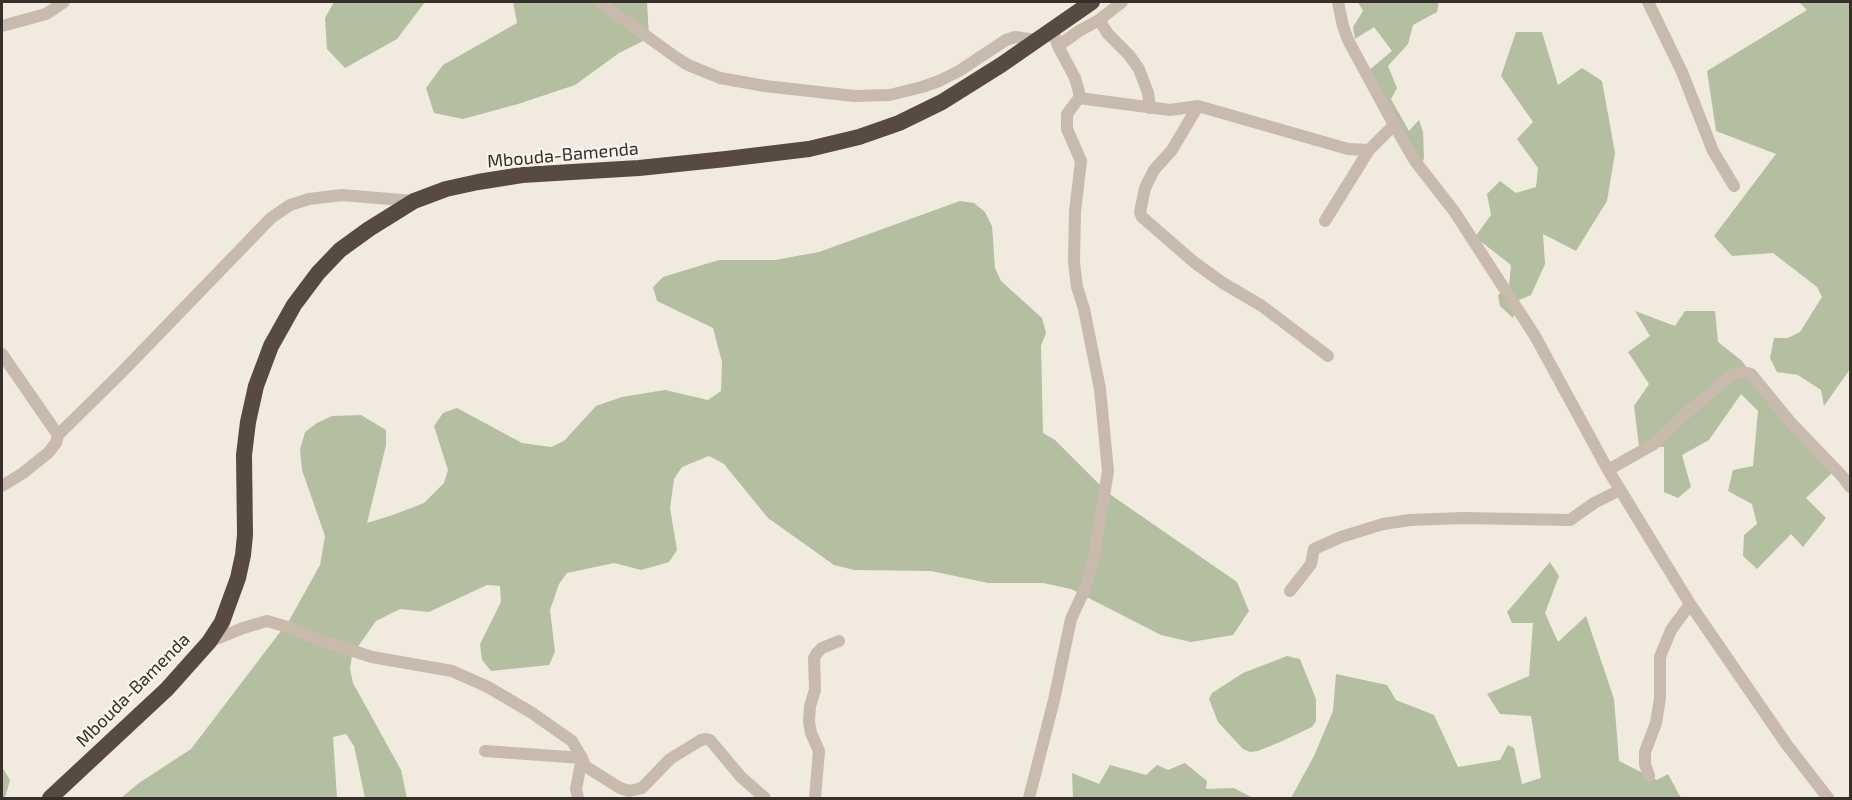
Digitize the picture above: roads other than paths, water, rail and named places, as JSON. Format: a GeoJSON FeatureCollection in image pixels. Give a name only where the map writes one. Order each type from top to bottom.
{"type":"FeatureCollection","features":[{"type":"Feature","properties":{"kind":"highway","name":"Mbouda-Bamenda"},"geometry":{"type":"LineString","coordinates":[[50,798],[167,689],[209,642],[222,622],[240,571],[245,535],[244,455],[256,386],[271,346],[294,305],[318,273],[340,250],[414,201],[446,189],[477,182],[522,175],[639,168],[726,159],[809,149],[859,137],[899,123],[942,102],[1001,65],[1092,2]]}},
{"type":"Feature","properties":{"kind":"street"},"geometry":{"type":"LineString","coordinates":[[3,27],[46,14],[64,2]]}},
{"type":"Feature","properties":{"kind":"street"},"geometry":{"type":"LineString","coordinates":[[599,2],[677,58],[720,78],[765,86],[855,96],[890,95],[907,91],[939,81],[959,71],[1006,40],[1015,37],[1036,40]]}},
{"type":"Feature","properties":{"kind":"street"},"geometry":{"type":"LineString","coordinates":[[1058,46],[1099,20],[1122,2]]}},
{"type":"Feature","properties":{"kind":"street"},"geometry":{"type":"LineString","coordinates":[[1338,2],[1348,40],[1415,161],[1467,231],[1535,336],[1608,470],[1690,604],[1787,745],[1828,798]]}},
{"type":"Feature","properties":{"kind":"street"},"geometry":{"type":"LineString","coordinates":[[1648,2],[1682,72],[1713,151],[1734,186]]}},
{"type":"Feature","properties":{"kind":"street"},"geometry":{"type":"LineString","coordinates":[[1099,20],[1108,34],[1139,69],[1148,93],[1150,108]]}},
{"type":"Feature","properties":{"kind":"street"},"geometry":{"type":"LineString","coordinates":[[1029,798],[1071,619],[1084,591],[1094,558],[1108,471],[1100,389],[1084,309],[1077,287],[1074,262],[1075,211],[1081,161],[1067,129],[1067,114],[1079,98],[1075,78],[1058,46],[1052,28]]}},
{"type":"Feature","properties":{"kind":"street"},"geometry":{"type":"LineString","coordinates":[[1079,98],[1170,110],[1198,106],[1348,149],[1369,150]]}},
{"type":"Feature","properties":{"kind":"street"},"geometry":{"type":"LineString","coordinates":[[1198,106],[1172,150],[1154,170],[1144,188],[1140,212],[1142,218],[1195,263],[1262,306],[1328,356]]}},
{"type":"Feature","properties":{"kind":"street"},"geometry":{"type":"LineString","coordinates":[[1325,221],[1369,150],[1394,125]]}},
{"type":"Feature","properties":{"kind":"street"},"geometry":{"type":"LineString","coordinates":[[2,486],[48,453],[56,443],[58,435],[271,218],[290,205],[309,199],[342,195],[414,201]]}},
{"type":"Feature","properties":{"kind":"street"},"geometry":{"type":"LineString","coordinates":[[2,354],[58,435]]}},
{"type":"Feature","properties":{"kind":"street"},"geometry":{"type":"LineString","coordinates":[[1608,470],[1654,444],[1732,374],[1743,372],[1751,374],[1792,424],[1851,487]]}},
{"type":"Feature","properties":{"kind":"street"},"geometry":{"type":"LineString","coordinates":[[1290,591],[1311,564],[1314,549],[1341,537],[1383,524],[1410,520],[1463,518],[1570,520],[1594,503],[1620,490]]}},
{"type":"Feature","properties":{"kind":"street"},"geometry":{"type":"LineString","coordinates":[[1649,776],[1645,764],[1645,752],[1656,723],[1660,657],[1671,630],[1690,604]]}},
{"type":"Feature","properties":{"kind":"street"},"geometry":{"type":"LineString","coordinates":[[209,642],[267,621],[372,657],[452,671],[489,687],[532,713],[572,741],[585,766],[620,788],[629,791],[637,790],[650,781],[670,759],[701,740],[710,740],[741,777],[765,798]]}},
{"type":"Feature","properties":{"kind":"street"},"geometry":{"type":"LineString","coordinates":[[815,798],[819,752],[809,721],[810,706],[815,690],[814,658],[822,648],[839,641]]}},
{"type":"Feature","properties":{"kind":"street"},"geometry":{"type":"LineString","coordinates":[[485,751],[582,758]]}},
{"type":"Feature","properties":{"kind":"street"},"geometry":{"type":"LineString","coordinates":[[578,798],[576,789],[582,758]]}}]}
